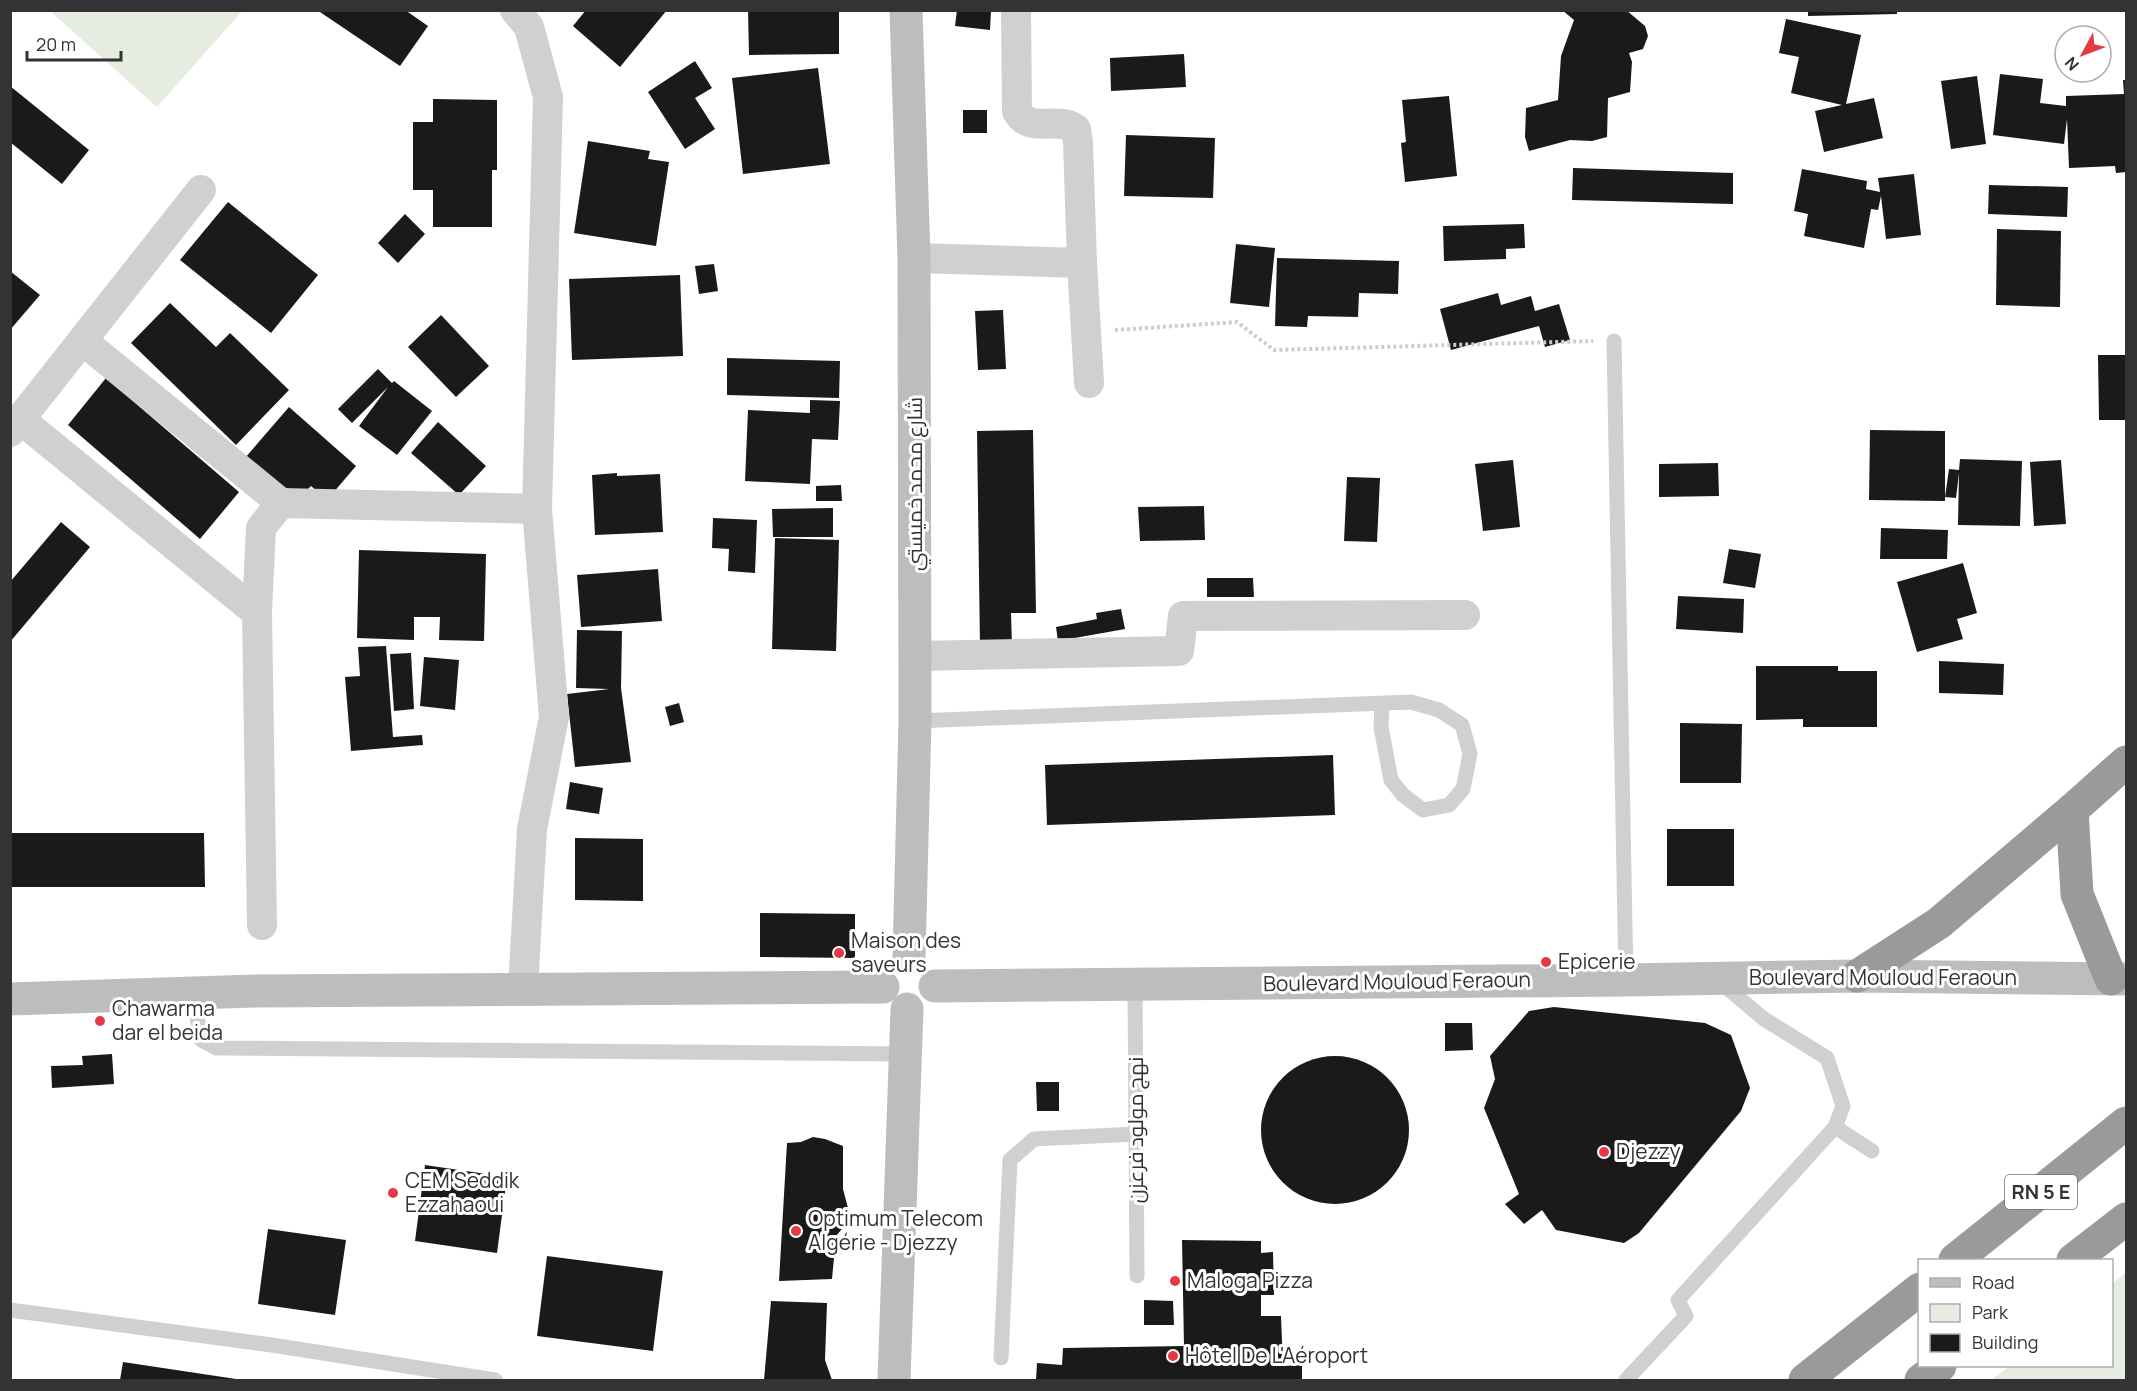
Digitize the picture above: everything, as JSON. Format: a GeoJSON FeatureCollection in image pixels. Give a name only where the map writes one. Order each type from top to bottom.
{"type":"FeatureCollection","features":[{"type":"Feature","properties":{"kind":"highway"},"geometry":{"type":"LineString","coordinates":[[1857,976],[1939,923],[2127,762]]}},
{"type":"Feature","properties":{"kind":"highway"},"geometry":{"type":"LineString","coordinates":[[2072,810],[2077,894],[2119,979]]}},
{"type":"Feature","properties":{"kind":"highway","name":"RN 5 E"},"geometry":{"type":"LineString","coordinates":[[1956,1259],[2127,1123]]}},
{"type":"Feature","properties":{"kind":"highway"},"geometry":{"type":"LineString","coordinates":[[2074,1259],[2127,1219]]}},
{"type":"Feature","properties":{"kind":"highway"},"geometry":{"type":"LineString","coordinates":[[1805,1380],[1918,1291]]}},
{"type":"Feature","properties":{"kind":"highway"},"geometry":{"type":"LineString","coordinates":[[1921,1380],[1937,1367]]}},
{"type":"Feature","properties":{"kind":"main road","name":"شارع محمد خميستي"},"geometry":{"type":"LineString","coordinates":[[906,10],[915,258],[915,721],[909,957]]}},
{"type":"Feature","properties":{"kind":"main road"},"geometry":{"type":"LineString","coordinates":[[909,957],[926,963],[934,977],[935,986],[928,1001],[915,1009],[907,1009],[891,1002],[886,996],[885,974],[889,967],[902,958],[909,957]]}},
{"type":"Feature","properties":{"kind":"main road","name":"Boulevard Mouloud Feraoun"},"geometry":{"type":"LineString","coordinates":[[935,986],[1857,976],[2119,979]]}},
{"type":"Feature","properties":{"kind":"main road"},"geometry":{"type":"LineString","coordinates":[[10,999],[194,993],[884,987]]}},
{"type":"Feature","properties":{"kind":"main road"},"geometry":{"type":"LineString","coordinates":[[894,1380],[907,1009]]}},
{"type":"Feature","properties":{"kind":"street"},"geometry":{"type":"LineString","coordinates":[[514,10],[529,27],[548,98],[537,509],[554,717],[532,828],[523,989]]}},
{"type":"Feature","properties":{"kind":"street"},"geometry":{"type":"LineString","coordinates":[[1016,10],[1017,111],[1021,118],[1030,123],[1068,124],[1076,129],[1089,382]]}},
{"type":"Feature","properties":{"kind":"street"},"geometry":{"type":"LineString","coordinates":[[201,190],[16,426],[257,613]]}},
{"type":"Feature","properties":{"kind":"street"},"geometry":{"type":"LineString","coordinates":[[915,258],[1082,263]]}},
{"type":"Feature","properties":{"kind":"street"},"geometry":{"type":"LineString","coordinates":[[83,341],[281,503],[537,509]]}},
{"type":"Feature","properties":{"kind":"street"},"geometry":{"type":"LineString","coordinates":[[262,925],[257,613],[261,528],[281,503]]}},
{"type":"Feature","properties":{"kind":"street"},"geometry":{"type":"LineString","coordinates":[[915,656],[1179,651],[1183,616],[1464,615]]}},
{"type":"Feature","properties":{"kind":"lane"},"geometry":{"type":"LineString","coordinates":[[1614,341],[1626,980]]}},
{"type":"Feature","properties":{"kind":"lane"},"geometry":{"type":"LineString","coordinates":[[915,721],[1411,702],[1439,710],[1462,725],[1470,754],[1463,789],[1449,805],[1423,810],[1403,795],[1391,780],[1381,727],[1382,704]]}},
{"type":"Feature","properties":{"kind":"lane"},"geometry":{"type":"LineString","coordinates":[[1626,1380],[1686,1316],[1678,1300],[1835,1127],[1843,1106],[1827,1058],[1764,1019],[1715,978]]}},
{"type":"Feature","properties":{"kind":"lane","name":"نهج مولود فرعزن"},"geometry":{"type":"LineString","coordinates":[[1135,984],[1137,1276]]}},
{"type":"Feature","properties":{"kind":"lane"},"geometry":{"type":"LineString","coordinates":[[194,993],[201,1040],[216,1048],[906,1054]]}},
{"type":"Feature","properties":{"kind":"lane"},"geometry":{"type":"LineString","coordinates":[[1835,1127],[1872,1150]]}},
{"type":"Feature","properties":{"kind":"lane"},"geometry":{"type":"LineString","coordinates":[[1001,1358],[1010,1160],[1034,1139],[1136,1134]]}},
{"type":"Feature","properties":{"kind":"lane"},"geometry":{"type":"LineString","coordinates":[[10,1310],[272,1345],[495,1380]]}},
{"type":"Feature","properties":{"kind":"path"},"geometry":{"type":"LineString","coordinates":[[1116,330],[1237,322],[1274,350],[1614,341]]}},
{"type":"Feature","properties":{"kind":"green space"},"geometry":{"type":"Polygon","coordinates":[[[50,10],[243,10],[157,107],[50,11],[50,10]]]}},
{"type":"Feature","properties":{"kind":"green space"},"geometry":{"type":"Polygon","coordinates":[[[2126,1272],[2126,1380],[1991,1380],[2009,1367],[2113,1367],[2113,1283],[2126,1272]]]}},
{"type":"Feature","properties":{"kind":"building"},"geometry":{"type":"Polygon","coordinates":[[[317,10],[405,10],[428,26],[400,66],[317,10]]]}},
{"type":"Feature","properties":{"kind":"building"},"geometry":{"type":"Polygon","coordinates":[[[586,10],[667,10],[620,67],[573,26],[586,10]]]}},
{"type":"Feature","properties":{"kind":"building"},"geometry":{"type":"Polygon","coordinates":[[[748,10],[839,10],[839,54],[749,55],[748,10]]]}},
{"type":"Feature","properties":{"kind":"building"},"geometry":{"type":"Polygon","coordinates":[[[957,10],[991,10],[990,30],[955,26],[957,10]]]}},
{"type":"Feature","properties":{"kind":"building"},"geometry":{"type":"Polygon","coordinates":[[[1562,10],[1626,10],[1645,26],[1648,36],[1643,49],[1629,53],[1632,62],[1630,92],[1608,98],[1607,137],[1592,141],[1570,140],[1529,151],[1525,137],[1526,108],[1558,100],[1561,56],[1574,20],[1562,10]]]}},
{"type":"Feature","properties":{"kind":"building"},"geometry":{"type":"Polygon","coordinates":[[[1808,10],[1897,10],[1897,14],[1808,16],[1808,10]]]}},
{"type":"Feature","properties":{"kind":"building"},"geometry":{"type":"Polygon","coordinates":[[[1786,19],[1861,35],[1846,104],[1874,98],[1883,138],[1824,152],[1815,111],[1842,105],[1791,93],[1799,57],[1779,53],[1786,19]]]}},
{"type":"Feature","properties":{"kind":"building"},"geometry":{"type":"Polygon","coordinates":[[[1184,54],[1186,87],[1111,91],[1110,58],[1184,54]]]}},
{"type":"Feature","properties":{"kind":"building"},"geometry":{"type":"Polygon","coordinates":[[[695,61],[712,88],[695,98],[715,129],[685,149],[648,92],[695,61]]]}},
{"type":"Feature","properties":{"kind":"building"},"geometry":{"type":"Polygon","coordinates":[[[818,68],[830,164],[743,174],[732,78],[818,68]]]}},
{"type":"Feature","properties":{"kind":"building"},"geometry":{"type":"Polygon","coordinates":[[[2000,74],[2043,79],[2040,103],[2066,106],[2066,96],[2124,94],[2123,80],[2126,80],[2126,172],[2116,173],[2115,166],[2069,168],[2067,119],[2064,144],[1993,135],[2000,74]]]}},
{"type":"Feature","properties":{"kind":"building"},"geometry":{"type":"Polygon","coordinates":[[[1977,76],[1986,144],[1951,149],[1941,81],[1977,76]]]}},
{"type":"Feature","properties":{"kind":"building"},"geometry":{"type":"Polygon","coordinates":[[[10,86],[89,150],[62,184],[10,142],[10,86]]]}},
{"type":"Feature","properties":{"kind":"building"},"geometry":{"type":"Polygon","coordinates":[[[1449,96],[1457,176],[1405,182],[1401,143],[1406,142],[1402,100],[1449,96]]]}},
{"type":"Feature","properties":{"kind":"building"},"geometry":{"type":"Polygon","coordinates":[[[433,99],[497,100],[497,170],[492,170],[492,227],[433,227],[433,190],[413,190],[413,122],[433,122],[433,99]]]}},
{"type":"Feature","properties":{"kind":"building"},"geometry":{"type":"Polygon","coordinates":[[[963,110],[987,110],[987,133],[963,133],[963,110]]]}},
{"type":"Feature","properties":{"kind":"building"},"geometry":{"type":"Polygon","coordinates":[[[1126,135],[1215,138],[1213,198],[1124,196],[1126,135]]]}},
{"type":"Feature","properties":{"kind":"building"},"geometry":{"type":"Polygon","coordinates":[[[588,141],[650,151],[648,159],[669,162],[656,246],[574,233],[588,141]]]}},
{"type":"Feature","properties":{"kind":"building"},"geometry":{"type":"Polygon","coordinates":[[[1573,168],[1733,173],[1733,204],[1572,200],[1573,168]]]}},
{"type":"Feature","properties":{"kind":"building"},"geometry":{"type":"Polygon","coordinates":[[[1802,169],[1867,181],[1866,189],[1880,192],[1878,178],[1914,174],[1921,235],[1886,239],[1881,196],[1878,210],[1871,209],[1864,248],[1804,236],[1808,214],[1794,211],[1802,169]]]}},
{"type":"Feature","properties":{"kind":"building"},"geometry":{"type":"Polygon","coordinates":[[[1989,185],[2068,187],[2067,217],[1988,214],[1989,185]]]}},
{"type":"Feature","properties":{"kind":"building"},"geometry":{"type":"Polygon","coordinates":[[[228,202],[318,275],[271,333],[180,260],[228,202]]]}},
{"type":"Feature","properties":{"kind":"building"},"geometry":{"type":"Polygon","coordinates":[[[405,214],[425,234],[398,263],[378,243],[405,214]]]}},
{"type":"Feature","properties":{"kind":"building"},"geometry":{"type":"Polygon","coordinates":[[[1524,224],[1525,248],[1506,249],[1506,259],[1444,261],[1443,226],[1524,224]]]}},
{"type":"Feature","properties":{"kind":"building"},"geometry":{"type":"Polygon","coordinates":[[[1997,229],[2061,231],[2060,307],[1996,305],[1997,229]]]}},
{"type":"Feature","properties":{"kind":"building"},"geometry":{"type":"Polygon","coordinates":[[[1236,244],[1275,248],[1269,307],[1230,303],[1236,244]]]}},
{"type":"Feature","properties":{"kind":"building"},"geometry":{"type":"Polygon","coordinates":[[[1277,258],[1399,261],[1398,294],[1359,293],[1358,317],[1308,316],[1307,327],[1275,326],[1277,258]]]}},
{"type":"Feature","properties":{"kind":"building"},"geometry":{"type":"Polygon","coordinates":[[[714,264],[718,291],[699,294],[695,266],[714,264]]]}},
{"type":"Feature","properties":{"kind":"building"},"geometry":{"type":"Polygon","coordinates":[[[10,271],[40,295],[10,330],[10,271]]]}},
{"type":"Feature","properties":{"kind":"building"},"geometry":{"type":"Polygon","coordinates":[[[680,275],[683,356],[572,360],[569,279],[680,275]]]}},
{"type":"Feature","properties":{"kind":"building"},"geometry":{"type":"Polygon","coordinates":[[[1498,293],[1501,305],[1531,296],[1535,311],[1559,304],[1570,340],[1545,347],[1539,326],[1451,350],[1440,309],[1498,293]]]}},
{"type":"Feature","properties":{"kind":"building"},"geometry":{"type":"Polygon","coordinates":[[[170,303],[216,347],[230,333],[289,390],[236,445],[131,343],[170,303]]]}},
{"type":"Feature","properties":{"kind":"building"},"geometry":{"type":"Polygon","coordinates":[[[1003,310],[1006,369],[978,370],[975,311],[1003,310]]]}},
{"type":"Feature","properties":{"kind":"building"},"geometry":{"type":"Polygon","coordinates":[[[441,315],[489,366],[456,397],[408,347],[441,315]]]}},
{"type":"Feature","properties":{"kind":"building"},"geometry":{"type":"Polygon","coordinates":[[[2098,355],[2126,355],[2126,420],[2099,420],[2098,355]]]}},
{"type":"Feature","properties":{"kind":"building"},"geometry":{"type":"Polygon","coordinates":[[[727,358],[840,361],[839,398],[727,395],[727,358]]]}},
{"type":"Feature","properties":{"kind":"building"},"geometry":{"type":"Polygon","coordinates":[[[378,369],[392,383],[394,381],[432,411],[397,455],[359,426],[388,387],[352,423],[338,409],[378,369]]]}},
{"type":"Feature","properties":{"kind":"building"},"geometry":{"type":"Polygon","coordinates":[[[106,378],[239,492],[200,539],[68,425],[106,378]]]}},
{"type":"Feature","properties":{"kind":"building"},"geometry":{"type":"Polygon","coordinates":[[[810,400],[840,401],[838,440],[812,439],[810,484],[745,481],[748,410],[810,413],[810,400]]]}},
{"type":"Feature","properties":{"kind":"building"},"geometry":{"type":"Polygon","coordinates":[[[289,407],[356,466],[327,500],[311,486],[296,502],[245,458],[289,407]]]}},
{"type":"Feature","properties":{"kind":"building"},"geometry":{"type":"Polygon","coordinates":[[[438,422],[486,466],[459,495],[411,453],[438,422]]]}},
{"type":"Feature","properties":{"kind":"building"},"geometry":{"type":"Polygon","coordinates":[[[1033,430],[1036,613],[1011,613],[1012,646],[980,647],[977,431],[1033,430]]]}},
{"type":"Feature","properties":{"kind":"building"},"geometry":{"type":"Polygon","coordinates":[[[1870,430],[1945,431],[1945,501],[1869,500],[1870,430]]]}},
{"type":"Feature","properties":{"kind":"building"},"geometry":{"type":"Polygon","coordinates":[[[1960,459],[2022,461],[2020,526],[1958,525],[1959,473],[1956,498],[1945,497],[1949,469],[1959,470],[1960,459]]]}},
{"type":"Feature","properties":{"kind":"building"},"geometry":{"type":"Polygon","coordinates":[[[1513,460],[1520,527],[1483,531],[1475,464],[1513,460]]]}},
{"type":"Feature","properties":{"kind":"building"},"geometry":{"type":"Polygon","coordinates":[[[2061,460],[2066,524],[2034,526],[2030,462],[2061,460]]]}},
{"type":"Feature","properties":{"kind":"building"},"geometry":{"type":"Polygon","coordinates":[[[1718,463],[1719,496],[1659,497],[1659,464],[1718,463]]]}},
{"type":"Feature","properties":{"kind":"building"},"geometry":{"type":"Polygon","coordinates":[[[617,473],[617,476],[660,474],[663,532],[595,535],[592,475],[617,473]]]}},
{"type":"Feature","properties":{"kind":"building"},"geometry":{"type":"Polygon","coordinates":[[[1347,477],[1380,478],[1377,542],[1344,541],[1347,477]]]}},
{"type":"Feature","properties":{"kind":"building"},"geometry":{"type":"Polygon","coordinates":[[[841,485],[842,501],[816,501],[816,486],[841,485]]]}},
{"type":"Feature","properties":{"kind":"building"},"geometry":{"type":"Polygon","coordinates":[[[1204,506],[1205,540],[1140,541],[1138,507],[1204,506]]]}},
{"type":"Feature","properties":{"kind":"building"},"geometry":{"type":"Polygon","coordinates":[[[833,508],[833,537],[773,537],[772,509],[833,508]]]}},
{"type":"Feature","properties":{"kind":"building"},"geometry":{"type":"Polygon","coordinates":[[[713,518],[757,520],[755,573],[728,571],[729,549],[712,548],[713,518]]]}},
{"type":"Feature","properties":{"kind":"building"},"geometry":{"type":"Polygon","coordinates":[[[61,522],[90,547],[10,642],[10,582],[61,522]]]}},
{"type":"Feature","properties":{"kind":"building"},"geometry":{"type":"Polygon","coordinates":[[[1881,528],[1948,530],[1947,559],[1880,559],[1881,528]]]}},
{"type":"Feature","properties":{"kind":"building"},"geometry":{"type":"Polygon","coordinates":[[[775,538],[839,540],[836,651],[772,649],[775,538]]]}},
{"type":"Feature","properties":{"kind":"building"},"geometry":{"type":"Polygon","coordinates":[[[1729,549],[1761,554],[1755,588],[1723,583],[1729,549]]]}},
{"type":"Feature","properties":{"kind":"building"},"geometry":{"type":"Polygon","coordinates":[[[359,550],[486,554],[484,641],[439,640],[440,617],[414,617],[414,640],[357,638],[359,550]]]}},
{"type":"Feature","properties":{"kind":"building"},"geometry":{"type":"Polygon","coordinates":[[[1963,563],[1977,613],[1957,619],[1963,639],[1917,652],[1897,582],[1963,563]]]}},
{"type":"Feature","properties":{"kind":"building"},"geometry":{"type":"Polygon","coordinates":[[[658,569],[662,621],[581,627],[577,575],[658,569]]]}},
{"type":"Feature","properties":{"kind":"building"},"geometry":{"type":"Polygon","coordinates":[[[1207,578],[1253,578],[1254,597],[1207,597],[1207,578]]]}},
{"type":"Feature","properties":{"kind":"building"},"geometry":{"type":"Polygon","coordinates":[[[1678,596],[1744,599],[1743,633],[1676,629],[1678,596]]]}},
{"type":"Feature","properties":{"kind":"building"},"geometry":{"type":"Polygon","coordinates":[[[1121,609],[1125,629],[1058,641],[1056,627],[1097,619],[1096,613],[1121,609]]]}},
{"type":"Feature","properties":{"kind":"building"},"geometry":{"type":"Polygon","coordinates":[[[577,630],[622,631],[621,688],[631,762],[575,767],[567,694],[609,689],[576,688],[577,630]]]}},
{"type":"Feature","properties":{"kind":"building"},"geometry":{"type":"Polygon","coordinates":[[[386,646],[393,737],[422,735],[423,745],[351,751],[345,677],[360,676],[358,647],[386,646]]]}},
{"type":"Feature","properties":{"kind":"building"},"geometry":{"type":"Polygon","coordinates":[[[411,653],[414,709],[394,711],[390,654],[411,653]]]}},
{"type":"Feature","properties":{"kind":"building"},"geometry":{"type":"Polygon","coordinates":[[[424,657],[459,660],[455,710],[420,706],[424,657]]]}},
{"type":"Feature","properties":{"kind":"building"},"geometry":{"type":"Polygon","coordinates":[[[1939,661],[2004,664],[2003,695],[1939,693],[1939,661]]]}},
{"type":"Feature","properties":{"kind":"building"},"geometry":{"type":"Polygon","coordinates":[[[1756,666],[1838,666],[1838,671],[1877,671],[1877,727],[1803,727],[1803,719],[1756,720],[1756,666]]]}},
{"type":"Feature","properties":{"kind":"building"},"geometry":{"type":"Polygon","coordinates":[[[679,703],[684,722],[670,726],[665,707],[679,703]]]}},
{"type":"Feature","properties":{"kind":"building"},"geometry":{"type":"Polygon","coordinates":[[[1680,723],[1742,724],[1741,783],[1680,783],[1680,723]]]}},
{"type":"Feature","properties":{"kind":"building"},"geometry":{"type":"Polygon","coordinates":[[[1333,755],[1335,815],[1047,825],[1045,765],[1333,755]]]}},
{"type":"Feature","properties":{"kind":"building"},"geometry":{"type":"Polygon","coordinates":[[[570,782],[603,788],[599,814],[566,809],[570,782]]]}},
{"type":"Feature","properties":{"kind":"building"},"geometry":{"type":"Polygon","coordinates":[[[1667,829],[1734,829],[1734,886],[1667,886],[1667,829]]]}},
{"type":"Feature","properties":{"kind":"building"},"geometry":{"type":"Polygon","coordinates":[[[10,833],[204,833],[205,887],[10,887],[10,833]]]}},
{"type":"Feature","properties":{"kind":"building"},"geometry":{"type":"Polygon","coordinates":[[[575,838],[643,839],[643,901],[575,900],[575,838]]]}},
{"type":"Feature","properties":{"kind":"building"},"geometry":{"type":"Polygon","coordinates":[[[760,913],[855,914],[855,958],[760,957],[760,913]]]}},
{"type":"Feature","properties":{"kind":"building","name":"Djezzy"},"geometry":{"type":"Polygon","coordinates":[[[1554,1007],[1705,1023],[1731,1035],[1750,1088],[1741,1111],[1639,1233],[1624,1243],[1556,1230],[1542,1210],[1524,1224],[1505,1204],[1519,1194],[1484,1108],[1495,1079],[1490,1056],[1529,1011],[1554,1007]]]}},
{"type":"Feature","properties":{"kind":"building"},"geometry":{"type":"Polygon","coordinates":[[[1445,1023],[1472,1023],[1473,1050],[1445,1051],[1445,1023]]]}},
{"type":"Feature","properties":{"kind":"building"},"geometry":{"type":"Polygon","coordinates":[[[112,1054],[114,1084],[52,1088],[51,1066],[83,1065],[82,1056],[112,1054]]]}},
{"type":"Feature","properties":{"kind":"building"},"geometry":{"type":"Polygon","coordinates":[[[1335,1056],[1363,1061],[1388,1077],[1404,1102],[1409,1130],[1404,1158],[1388,1183],[1363,1199],[1335,1204],[1307,1199],[1282,1183],[1266,1158],[1261,1130],[1266,1102],[1282,1077],[1307,1061],[1335,1056]]]}},
{"type":"Feature","properties":{"kind":"building"},"geometry":{"type":"Polygon","coordinates":[[[1036,1082],[1059,1082],[1059,1111],[1037,1111],[1036,1082]]]}},
{"type":"Feature","properties":{"kind":"building"},"geometry":{"type":"Polygon","coordinates":[[[813,1137],[843,1146],[843,1189],[848,1208],[846,1224],[836,1236],[832,1279],[779,1281],[787,1143],[801,1142],[813,1137]]]}},
{"type":"Feature","properties":{"kind":"building"},"geometry":{"type":"Polygon","coordinates":[[[425,1165],[507,1177],[497,1253],[415,1241],[425,1165]]]}},
{"type":"Feature","properties":{"kind":"building"},"geometry":{"type":"Polygon","coordinates":[[[268,1229],[346,1240],[335,1315],[258,1304],[268,1229]]]}},
{"type":"Feature","properties":{"kind":"building"},"geometry":{"type":"Polygon","coordinates":[[[1182,1240],[1261,1241],[1261,1253],[1273,1252],[1274,1295],[1261,1295],[1261,1316],[1281,1316],[1283,1366],[1302,1365],[1302,1380],[1036,1380],[1037,1363],[1062,1365],[1063,1348],[1184,1346],[1182,1240]]]}},
{"type":"Feature","properties":{"kind":"building"},"geometry":{"type":"Polygon","coordinates":[[[547,1256],[663,1271],[653,1351],[537,1336],[547,1256]]]}},
{"type":"Feature","properties":{"kind":"building"},"geometry":{"type":"Polygon","coordinates":[[[1144,1300],[1173,1301],[1174,1325],[1144,1325],[1144,1300]]]}},
{"type":"Feature","properties":{"kind":"building"},"geometry":{"type":"Polygon","coordinates":[[[771,1301],[827,1303],[825,1360],[832,1380],[764,1380],[771,1301]]]}},
{"type":"Feature","properties":{"kind":"building"},"geometry":{"type":"Polygon","coordinates":[[[123,1362],[236,1379],[120,1380],[123,1362]]]}},
{"type":"Feature","properties":{"kind":"place","name":"Maison des saveurs"},"geometry":{"type":"Point","coordinates":[839,953]}},
{"type":"Feature","properties":{"kind":"place","name":"Epicerie"},"geometry":{"type":"Point","coordinates":[1546,962]}},
{"type":"Feature","properties":{"kind":"place","name":"Chawarma dar el beida"},"geometry":{"type":"Point","coordinates":[100,1021]}},
{"type":"Feature","properties":{"kind":"place","name":"Djezzy"},"geometry":{"type":"Point","coordinates":[1604,1152]}},
{"type":"Feature","properties":{"kind":"place","name":"CEM Seddik Ezzahaoui"},"geometry":{"type":"Point","coordinates":[393,1193]}},
{"type":"Feature","properties":{"kind":"place","name":"Optimum Telecom Algérie - Djezzy"},"geometry":{"type":"Point","coordinates":[796,1231]}},
{"type":"Feature","properties":{"kind":"place","name":"Maloga Pizza"},"geometry":{"type":"Point","coordinates":[1175,1281]}},
{"type":"Feature","properties":{"kind":"place","name":"Hôtel De L'Aéroport"},"geometry":{"type":"Point","coordinates":[1173,1356]}}]}
